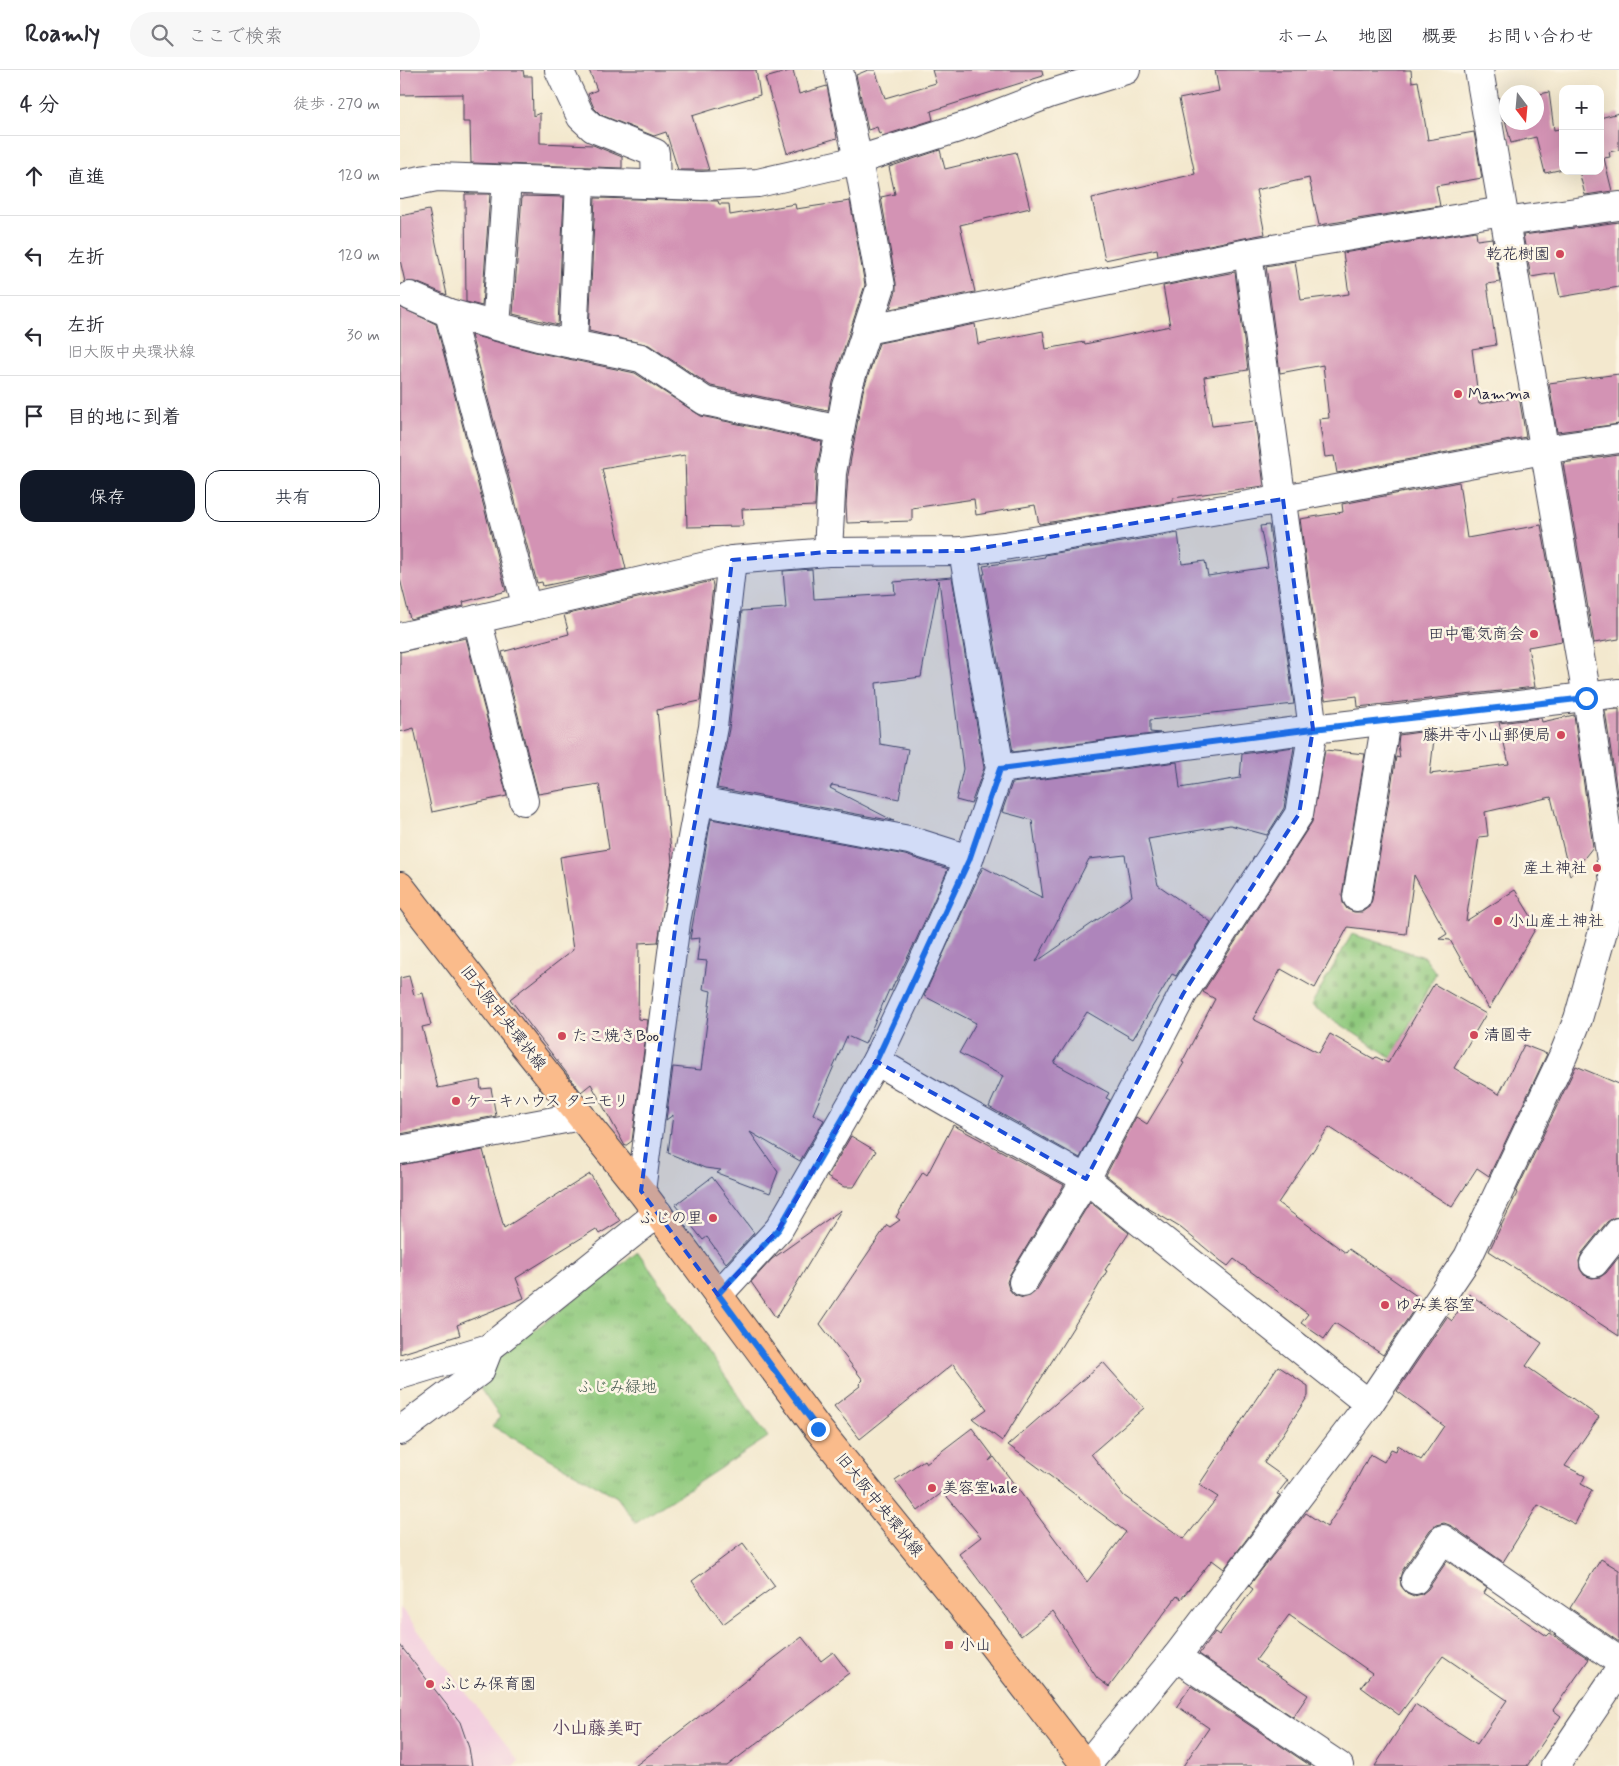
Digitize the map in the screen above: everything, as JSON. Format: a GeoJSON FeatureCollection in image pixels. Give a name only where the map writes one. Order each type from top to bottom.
{"type":"FeatureCollection","features":[{"type":"Feature","properties":{"kind":"main road","name":"旧大阪中央環状線"},"geometry":{"type":"LineString","coordinates":[[400,886],[522,1043],[641,1190],[818,1429],[981,1630],[1086,1766]]}},
{"type":"Feature","properties":{"kind":"street"},"geometry":{"type":"LineString","coordinates":[[559,70],[580,117],[593,128],[655,152],[656,184]]}},
{"type":"Feature","properties":{"kind":"street"},"geometry":{"type":"LineString","coordinates":[[828,552],[832,473],[848,387],[881,286],[839,70]]}},
{"type":"Feature","properties":{"kind":"street"},"geometry":{"type":"LineString","coordinates":[[400,184],[437,177],[702,186],[758,183],[858,160],[971,124],[1049,94],[1126,70]]}},
{"type":"Feature","properties":{"kind":"street"},"geometry":{"type":"LineString","coordinates":[[1086,1766],[1176,1657],[1369,1404],[1468,1257],[1563,1056],[1611,931],[1614,881],[1586,698],[1479,70]]}},
{"type":"Feature","properties":{"kind":"street"},"geometry":{"type":"LineString","coordinates":[[496,326],[507,180]]}},
{"type":"Feature","properties":{"kind":"street"},"geometry":{"type":"LineString","coordinates":[[573,344],[580,181]]}},
{"type":"Feature","properties":{"kind":"street"},"geometry":{"type":"LineString","coordinates":[[866,330],[1248,253],[1504,216],[1619,206]]}},
{"type":"Feature","properties":{"kind":"street"},"geometry":{"type":"LineString","coordinates":[[1023,1282],[1086,1179],[1183,994],[1299,814],[1313,729],[1248,253]]}},
{"type":"Feature","properties":{"kind":"street"},"geometry":{"type":"LineString","coordinates":[[410,296],[449,313],[496,326],[641,358],[705,401],[840,430]]}},
{"type":"Feature","properties":{"kind":"street"},"geometry":{"type":"LineString","coordinates":[[449,313],[527,608]]}},
{"type":"Feature","properties":{"kind":"street"},"geometry":{"type":"LineString","coordinates":[[401,633],[527,608],[732,560],[828,552],[963,551],[1004,546],[1282,499],[1543,450],[1619,438]]}},
{"type":"Feature","properties":{"kind":"street"},"geometry":{"type":"LineString","coordinates":[[718,1294],[779,1229],[876,1061],[969,860],[1000,769],[963,551]]}},
{"type":"Feature","properties":{"kind":"street"},"geometry":{"type":"LineString","coordinates":[[641,1190],[676,922],[713,727],[732,560]]}},
{"type":"Feature","properties":{"kind":"street"},"geometry":{"type":"LineString","coordinates":[[477,619],[524,801]]}},
{"type":"Feature","properties":{"kind":"street"},"geometry":{"type":"LineString","coordinates":[[1000,769],[1386,720],[1619,693]]}},
{"type":"Feature","properties":{"kind":"street"},"geometry":{"type":"LineString","coordinates":[[1357,897],[1386,720]]}},
{"type":"Feature","properties":{"kind":"street"},"geometry":{"type":"LineString","coordinates":[[699,801],[909,840],[969,860]]}},
{"type":"Feature","properties":{"kind":"street"},"geometry":{"type":"LineString","coordinates":[[876,1061],[1086,1179],[1369,1404]]}},
{"type":"Feature","properties":{"kind":"street"},"geometry":{"type":"LineString","coordinates":[[400,1150],[581,1116]]}},
{"type":"Feature","properties":{"kind":"street"},"geometry":{"type":"LineString","coordinates":[[400,1375],[490,1348],[658,1213]]}},
{"type":"Feature","properties":{"kind":"street"},"geometry":{"type":"LineString","coordinates":[[1594,1263],[1619,1232]]}},
{"type":"Feature","properties":{"kind":"street"},"geometry":{"type":"LineString","coordinates":[[400,1431],[480,1370],[490,1348]]}},
{"type":"Feature","properties":{"kind":"street"},"geometry":{"type":"LineString","coordinates":[[1415,1580],[1444,1539],[1619,1661]]}},
{"type":"Feature","properties":{"kind":"street"},"geometry":{"type":"LineString","coordinates":[[1176,1657],[1339,1766]]}},
{"type":"Feature","properties":{"kind":"street"},"geometry":{"type":"LineString","coordinates":[[1555,1766],[1619,1671]]}},
{"type":"Feature","properties":{"kind":"highlighted area"},"geometry":{"type":"Polygon","coordinates":[[[1283,499],[1313,729],[1299,814],[1183,994],[1086,1179],[876,1061],[779,1229],[718,1295],[641,1191],[676,922],[713,727],[732,560],[828,552],[963,551],[1283,499]]]}},
{"type":"Feature","properties":{"kind":"shaded area","name":"ふじみ保育園"},"geometry":{"type":"Polygon","coordinates":[[[400,1607],[519,1761],[513,1766],[400,1766],[400,1607]]]}},
{"type":"Feature","properties":{"kind":"green space"},"geometry":{"type":"Polygon","coordinates":[[[1352,934],[1424,957],[1436,973],[1392,1058],[1311,1005],[1352,934]]]}},
{"type":"Feature","properties":{"kind":"green space","name":"ふじみ緑地"},"geometry":{"type":"Polygon","coordinates":[[[638,1252],[768,1437],[636,1523],[617,1497],[492,1426],[500,1417],[477,1384],[497,1358],[638,1252]]]}},
{"type":"Feature","properties":{"kind":"building"},"geometry":{"type":"Polygon","coordinates":[[[400,70],[523,70],[524,76],[532,76],[533,116],[540,113],[540,143],[593,145],[622,157],[622,168],[471,163],[470,122],[463,122],[463,94],[400,95],[400,70]]]}},
{"type":"Feature","properties":{"kind":"building"},"geometry":{"type":"Polygon","coordinates":[[[589,70],[756,70],[760,95],[692,116],[709,170],[678,170],[666,132],[654,136],[601,115],[594,108],[588,94],[597,90],[589,70]]]}},
{"type":"Feature","properties":{"kind":"building"},"geometry":{"type":"Polygon","coordinates":[[[793,70],[799,94],[827,86],[837,138],[787,153],[765,78],[793,70]]]}},
{"type":"Feature","properties":{"kind":"building"},"geometry":{"type":"Polygon","coordinates":[[[868,70],[875,70],[885,98],[936,83],[932,70],[1042,70],[1043,76],[931,111],[933,120],[882,136],[881,133],[879,134],[877,127],[868,130],[856,75],[868,70]]]}},
{"type":"Feature","properties":{"kind":"building"},"geometry":{"type":"Polygon","coordinates":[[[1215,70],[1411,70],[1412,82],[1418,81],[1428,140],[1474,132],[1482,178],[1436,186],[1440,206],[1319,225],[1309,178],[1256,190],[1265,234],[1158,255],[1157,249],[1105,260],[1092,198],[1195,174],[1179,99],[1219,91],[1215,70]]]}},
{"type":"Feature","properties":{"kind":"building"},"geometry":{"type":"Polygon","coordinates":[[[1549,92],[1554,130],[1559,129],[1559,170],[1545,173],[1536,137],[1511,143],[1508,130],[1544,130],[1544,93],[1549,92]]]}},
{"type":"Feature","properties":{"kind":"building"},"geometry":{"type":"Polygon","coordinates":[[[1619,113],[1619,150],[1609,152],[1610,157],[1604,158],[1604,130],[1604,117],[1619,113]]]}},
{"type":"Feature","properties":{"kind":"building"},"geometry":{"type":"Polygon","coordinates":[[[940,150],[945,169],[1016,152],[1030,208],[960,225],[975,292],[890,309],[896,291],[896,283],[881,197],[895,194],[889,167],[940,150]]]}},
{"type":"Feature","properties":{"kind":"building"},"geometry":{"type":"Polygon","coordinates":[[[1604,158],[1612,191],[1585,195],[1580,175],[1604,175],[1604,158]]]}},
{"type":"Feature","properties":{"kind":"building"},"geometry":{"type":"Polygon","coordinates":[[[465,194],[490,194],[482,306],[466,302],[465,194]]]}},
{"type":"Feature","properties":{"kind":"building"},"geometry":{"type":"Polygon","coordinates":[[[522,196],[564,197],[558,325],[513,314],[522,196]]]}},
{"type":"Feature","properties":{"kind":"building"},"geometry":{"type":"Polygon","coordinates":[[[595,198],[718,201],[719,204],[729,204],[730,215],[795,204],[796,209],[850,201],[865,285],[833,382],[828,411],[711,386],[649,345],[589,331],[595,198]]]}},
{"type":"Feature","properties":{"kind":"building"},"geometry":{"type":"Polygon","coordinates":[[[429,210],[447,295],[416,282],[405,282],[400,260],[400,216],[429,210]]]}},
{"type":"Feature","properties":{"kind":"building"},"geometry":{"type":"Polygon","coordinates":[[[1619,222],[1619,287],[1560,297],[1555,273],[1531,277],[1523,235],[1619,222]]]}},
{"type":"Feature","properties":{"kind":"building"},"geometry":{"type":"Polygon","coordinates":[[[1476,231],[1477,240],[1492,238],[1500,282],[1487,284],[1496,345],[1472,349],[1479,404],[1519,397],[1526,437],[1337,473],[1334,456],[1325,457],[1319,419],[1329,418],[1323,365],[1280,373],[1266,266],[1295,261],[1301,300],[1349,294],[1343,253],[1476,231]]]}},
{"type":"Feature","properties":{"kind":"building"},"geometry":{"type":"Polygon","coordinates":[[[1235,272],[1248,370],[1204,377],[1212,426],[1255,421],[1264,486],[1173,498],[1173,502],[1039,524],[1035,505],[976,515],[974,499],[912,508],[912,521],[847,523],[848,475],[863,391],[879,343],[975,324],[978,344],[1043,331],[1046,349],[1084,342],[1085,344],[1170,326],[1163,286],[1235,272]]]}},
{"type":"Feature","properties":{"kind":"building"},"geometry":{"type":"Polygon","coordinates":[[[400,307],[436,324],[506,591],[463,602],[464,606],[410,619],[400,579],[400,307]]]}},
{"type":"Feature","properties":{"kind":"building"},"geometry":{"type":"Polygon","coordinates":[[[471,335],[535,352],[635,373],[701,416],[822,442],[816,472],[815,506],[742,509],[743,526],[687,527],[685,455],[602,469],[626,569],[543,586],[542,582],[537,583],[471,335]]]}},
{"type":"Feature","properties":{"kind":"building"},"geometry":{"type":"Polygon","coordinates":[[[1619,374],[1619,424],[1557,432],[1549,383],[1619,374]]]}},
{"type":"Feature","properties":{"kind":"building"},"geometry":{"type":"Polygon","coordinates":[[[1619,455],[1619,639],[1594,643],[1563,463],[1619,455]]]}},
{"type":"Feature","properties":{"kind":"building"},"geometry":{"type":"Polygon","coordinates":[[[1459,482],[1467,538],[1541,525],[1562,641],[1528,647],[1535,687],[1358,707],[1357,696],[1325,700],[1300,519],[1343,512],[1342,504],[1459,482]]]}},
{"type":"Feature","properties":{"kind":"building"},"geometry":{"type":"Polygon","coordinates":[[[1269,525],[1294,704],[1150,720],[1150,732],[1160,733],[1013,752],[983,566],[1178,533],[1182,564],[1205,561],[1208,576],[1268,567],[1260,526],[1269,525]]]}},
{"type":"Feature","properties":{"kind":"building"},"geometry":{"type":"Polygon","coordinates":[[[812,569],[814,599],[895,594],[894,582],[952,577],[984,768],[971,804],[956,800],[963,769],[939,580],[921,677],[876,683],[880,744],[908,749],[899,799],[832,785],[830,788],[894,821],[717,788],[729,729],[742,611],[786,608],[783,571],[812,569]]]}},
{"type":"Feature","properties":{"kind":"building"},"geometry":{"type":"Polygon","coordinates":[[[712,581],[700,701],[657,710],[672,861],[658,942],[639,943],[638,1019],[648,1020],[632,1141],[625,1146],[591,1084],[581,1092],[510,999],[573,950],[560,857],[609,849],[599,784],[538,794],[502,652],[569,634],[564,615],[712,581]]]}},
{"type":"Feature","properties":{"kind":"building"},"geometry":{"type":"Polygon","coordinates":[[[466,638],[507,796],[432,812],[414,728],[400,732],[400,652],[466,638]]]}},
{"type":"Feature","properties":{"kind":"building"},"geometry":{"type":"Polygon","coordinates":[[[1619,709],[1619,807],[1605,710],[1619,709]]]}},
{"type":"Feature","properties":{"kind":"building"},"geometry":{"type":"Polygon","coordinates":[[[1574,715],[1593,847],[1570,876],[1551,797],[1485,812],[1488,836],[1479,837],[1466,921],[1515,890],[1537,926],[1489,1009],[1450,940],[1439,939],[1447,934],[1414,875],[1406,934],[1348,927],[1315,988],[1281,969],[1253,1019],[1319,1053],[1330,1034],[1374,1059],[1376,1057],[1388,1063],[1434,984],[1486,1014],[1454,1068],[1499,1094],[1524,1045],[1547,1054],[1489,1176],[1477,1168],[1452,1207],[1329,1127],[1278,1203],[1346,1253],[1349,1249],[1421,1299],[1383,1355],[1335,1323],[1324,1339],[1301,1323],[1308,1314],[1234,1259],[1228,1266],[1181,1228],[1146,1207],[1106,1175],[1136,1117],[1147,1124],[1184,1063],[1182,1062],[1215,999],[1203,992],[1312,822],[1325,750],[1365,754],[1342,895],[1343,903],[1347,909],[1354,912],[1362,912],[1369,907],[1372,900],[1396,757],[1400,758],[1399,735],[1435,730],[1430,774],[1509,764],[1499,723],[1541,718],[1542,722],[1574,715]]]}},
{"type":"Feature","properties":{"kind":"building"},"geometry":{"type":"Polygon","coordinates":[[[1294,747],[1284,808],[1267,835],[1230,825],[1148,839],[1158,885],[1211,922],[1176,976],[1172,974],[1133,1039],[1087,1012],[1054,1063],[1109,1093],[1106,1098],[1110,1100],[1080,1158],[989,1107],[1003,1076],[959,1053],[976,1023],[924,996],[983,867],[1043,898],[1032,820],[1002,812],[1012,783],[1177,762],[1180,788],[1240,778],[1242,754],[1294,747]],[[1125,855],[1089,859],[1036,962],[1132,896],[1125,855]]]}},
{"type":"Feature","properties":{"kind":"building"},"geometry":{"type":"Polygon","coordinates":[[[711,819],[905,855],[948,869],[917,938],[891,991],[889,990],[865,1044],[847,1036],[813,1114],[824,1120],[800,1161],[750,1132],[778,1172],[770,1193],[717,1173],[721,1170],[705,1168],[668,1153],[673,1115],[666,1120],[673,1067],[701,1070],[711,991],[703,989],[707,961],[697,960],[700,938],[690,939],[711,819]]]}},
{"type":"Feature","properties":{"kind":"building"},"geometry":{"type":"Polygon","coordinates":[[[409,976],[414,995],[423,993],[431,1025],[422,1027],[438,1088],[480,1080],[481,1089],[491,1088],[496,1116],[400,1134],[400,978],[409,976]]]}},
{"type":"Feature","properties":{"kind":"building"},"geometry":{"type":"Polygon","coordinates":[[[1576,1066],[1619,1084],[1619,1217],[1607,1222],[1582,1253],[1579,1261],[1580,1269],[1584,1275],[1592,1278],[1600,1277],[1606,1273],[1619,1257],[1619,1336],[1489,1251],[1576,1066]]]}},
{"type":"Feature","properties":{"kind":"building"},"geometry":{"type":"Polygon","coordinates":[[[953,1125],[1064,1185],[1010,1274],[1007,1282],[1009,1289],[1014,1295],[1023,1298],[1030,1296],[1036,1291],[1090,1202],[1129,1233],[1105,1270],[1107,1271],[1089,1302],[1002,1441],[973,1419],[987,1409],[953,1364],[860,1439],[834,1406],[860,1386],[859,1384],[863,1380],[820,1324],[887,1225],[890,1227],[900,1220],[896,1217],[923,1172],[927,1175],[953,1125]]]}},
{"type":"Feature","properties":{"kind":"building"},"geometry":{"type":"Polygon","coordinates":[[[851,1136],[876,1151],[854,1187],[844,1187],[827,1177],[851,1136]]]}},
{"type":"Feature","properties":{"kind":"building"},"geometry":{"type":"Polygon","coordinates":[[[483,1150],[504,1228],[590,1174],[620,1221],[599,1234],[596,1229],[516,1278],[524,1298],[457,1325],[460,1335],[400,1354],[400,1165],[483,1150]]]}},
{"type":"Feature","properties":{"kind":"building"},"geometry":{"type":"Polygon","coordinates":[[[712,1177],[754,1233],[726,1263],[707,1237],[703,1240],[675,1205],[712,1177]]]}},
{"type":"Feature","properties":{"kind":"building"},"geometry":{"type":"Polygon","coordinates":[[[841,1210],[776,1318],[751,1282],[772,1259],[841,1210]]]}},
{"type":"Feature","properties":{"kind":"building"},"geometry":{"type":"Polygon","coordinates":[[[1469,1294],[1542,1343],[1526,1366],[1599,1417],[1565,1466],[1585,1476],[1581,1484],[1592,1490],[1575,1524],[1538,1505],[1503,1562],[1452,1526],[1444,1523],[1436,1525],[1430,1530],[1402,1571],[1400,1578],[1401,1586],[1407,1593],[1414,1596],[1422,1594],[1428,1589],[1447,1561],[1487,1588],[1484,1593],[1547,1636],[1550,1633],[1589,1659],[1553,1710],[1561,1716],[1527,1766],[1375,1766],[1415,1704],[1477,1744],[1507,1700],[1443,1656],[1399,1715],[1361,1687],[1372,1673],[1289,1615],[1256,1660],[1308,1695],[1293,1717],[1199,1654],[1215,1632],[1219,1635],[1253,1589],[1249,1586],[1306,1513],[1327,1527],[1353,1486],[1370,1454],[1384,1462],[1391,1449],[1396,1451],[1398,1445],[1421,1460],[1444,1426],[1397,1391],[1447,1317],[1452,1321],[1469,1294]]]}},
{"type":"Feature","properties":{"kind":"building"},"geometry":{"type":"Polygon","coordinates":[[[1103,1362],[1144,1408],[1091,1454],[1124,1496],[1184,1539],[1218,1497],[1199,1485],[1278,1366],[1308,1386],[1308,1396],[1264,1463],[1288,1480],[1277,1494],[1280,1495],[1224,1569],[1212,1560],[1181,1599],[1177,1596],[1109,1687],[1097,1678],[1053,1611],[1021,1636],[959,1554],[981,1537],[943,1492],[918,1511],[895,1480],[924,1460],[926,1463],[972,1428],[993,1456],[989,1461],[994,1457],[1087,1582],[1126,1532],[1008,1445],[1103,1362]]]}},
{"type":"Feature","properties":{"kind":"building"},"geometry":{"type":"Polygon","coordinates":[[[743,1543],[775,1586],[723,1624],[692,1581],[743,1543]]]}},
{"type":"Feature","properties":{"kind":"building"},"geometry":{"type":"Polygon","coordinates":[[[1601,1559],[1619,1570],[1619,1642],[1570,1608],[1601,1559]]]}},
{"type":"Feature","properties":{"kind":"building"},"geometry":{"type":"Polygon","coordinates":[[[802,1637],[821,1661],[833,1652],[849,1673],[727,1766],[635,1766],[802,1637]]]}},
{"type":"Feature","properties":{"kind":"building"},"geometry":{"type":"Polygon","coordinates":[[[400,1645],[460,1722],[469,1748],[472,1766],[400,1766],[400,1645]]]}},
{"type":"Feature","properties":{"kind":"building"},"geometry":{"type":"Polygon","coordinates":[[[1191,1686],[1311,1766],[1183,1766],[1209,1728],[1177,1706],[1191,1686]]]}},
{"type":"Feature","properties":{"kind":"place","name":"乾花樹園"},"geometry":{"type":"Point","coordinates":[1560,254]}},
{"type":"Feature","properties":{"kind":"place","name":"Mamma"},"geometry":{"type":"Point","coordinates":[1458,394]}},
{"type":"Feature","properties":{"kind":"place","name":"田中電気商会"},"geometry":{"type":"Point","coordinates":[1534,634]}},
{"type":"Feature","properties":{"kind":"place","name":"藤井寺小山郵便局"},"geometry":{"type":"Point","coordinates":[1561,735]}},
{"type":"Feature","properties":{"kind":"place","name":"産土神社"},"geometry":{"type":"Point","coordinates":[1597,868]}},
{"type":"Feature","properties":{"kind":"place","name":"小山産土神社"},"geometry":{"type":"Point","coordinates":[1498,921]}},
{"type":"Feature","properties":{"kind":"place","name":"清圓寺"},"geometry":{"type":"Point","coordinates":[1474,1035]}},
{"type":"Feature","properties":{"kind":"place","name":"たこ焼きBoo"},"geometry":{"type":"Point","coordinates":[562,1036]}},
{"type":"Feature","properties":{"kind":"place","name":"ケーキハウス タニモリ"},"geometry":{"type":"Point","coordinates":[456,1101]}},
{"type":"Feature","properties":{"kind":"place","name":"ふじの里"},"geometry":{"type":"Point","coordinates":[713,1218]}},
{"type":"Feature","properties":{"kind":"place","name":"ゆみ美容室"},"geometry":{"type":"Point","coordinates":[1385,1305]}},
{"type":"Feature","properties":{"kind":"place","name":"美容室hale"},"geometry":{"type":"Point","coordinates":[932,1488]}},
{"type":"Feature","properties":{"kind":"place","name":"小山"},"geometry":{"type":"Point","coordinates":[949,1645]}},
{"type":"Feature","properties":{"kind":"place","name":"ふじみ保育園"},"geometry":{"type":"Point","coordinates":[430,1684]}},
{"type":"Feature","properties":{"kind":"district","name":"小山藤美町"},"geometry":{"type":"Point","coordinates":[597,1729]}},
{"type":"Feature","properties":{"kind":"route"},"geometry":{"type":"LineString","coordinates":[[818,1429],[718,1294],[779,1229],[876,1061],[969,860],[1000,769],[1313,729],[1586,698]]}}]}
